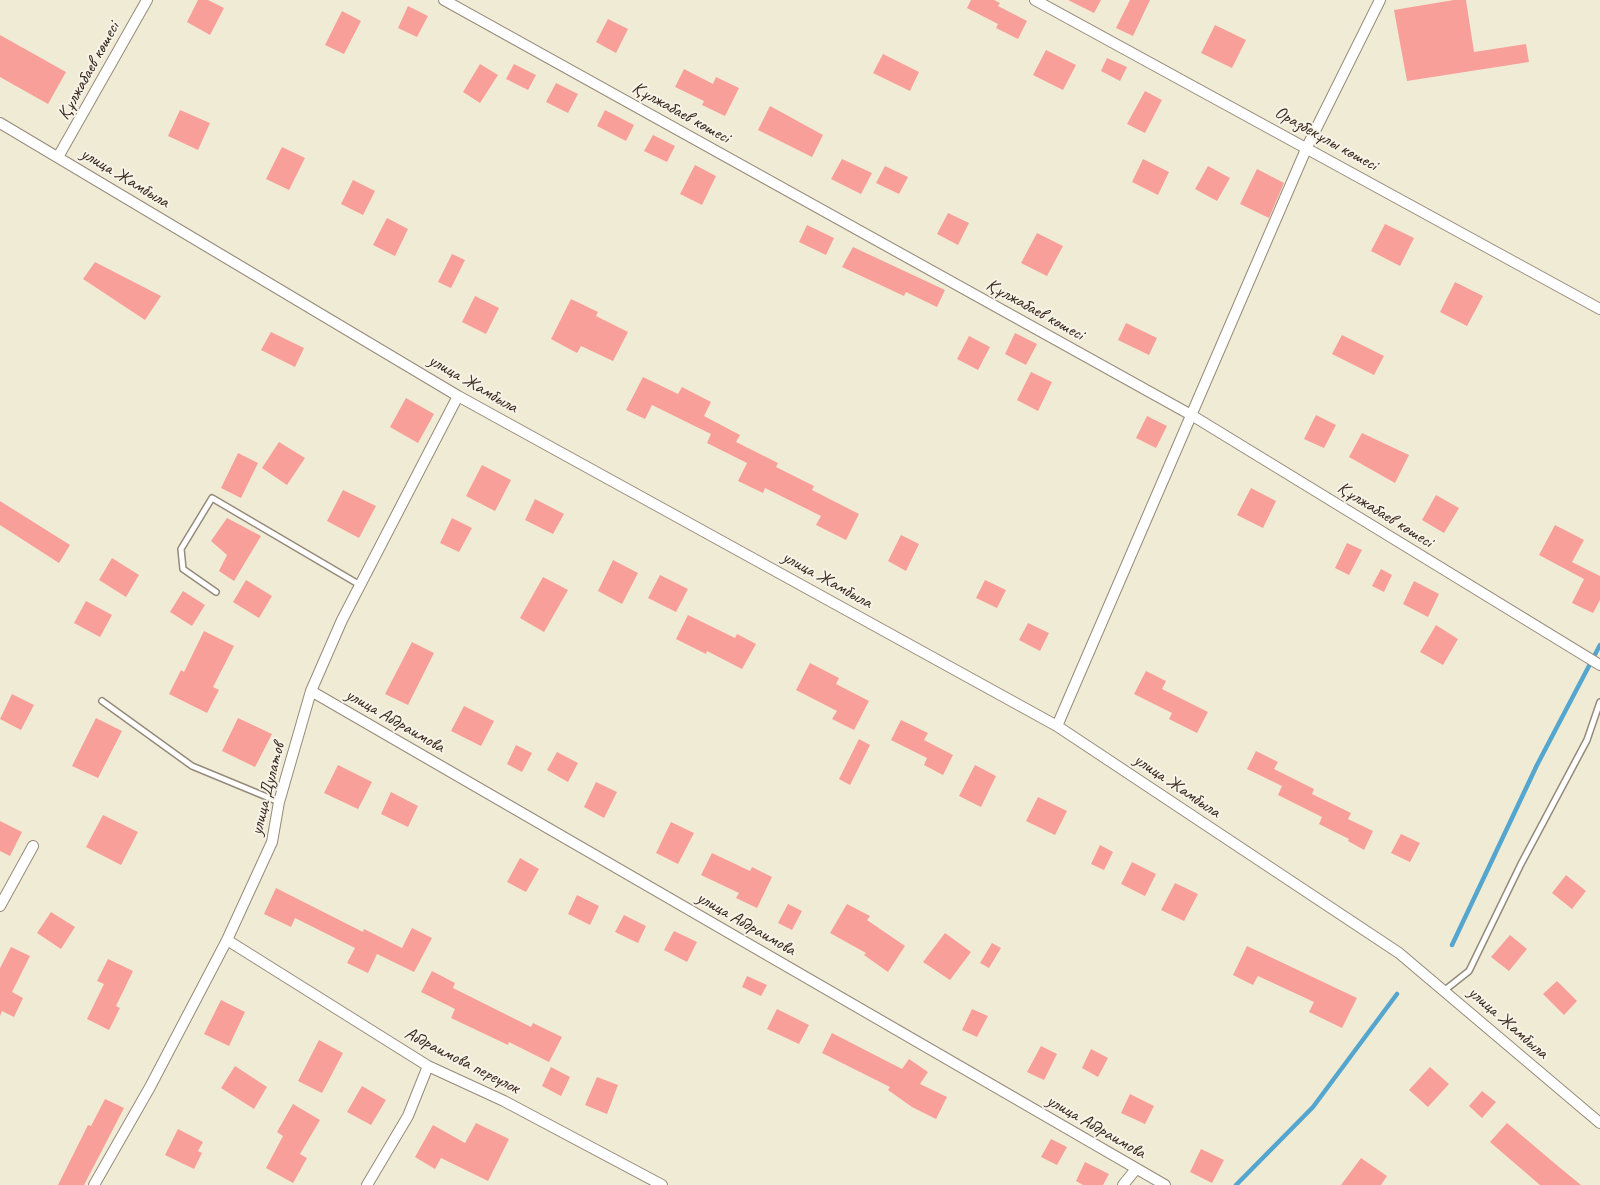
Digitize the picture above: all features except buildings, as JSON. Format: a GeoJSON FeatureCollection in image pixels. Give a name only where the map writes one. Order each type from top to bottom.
{"type":"FeatureCollection","features":[{"type":"Feature","properties":{"kind":"street","name":"Құлжабаев көшесі"},"geometry":{"type":"LineString","coordinates":[[58,157],[147,0]]}},
{"type":"Feature","properties":{"kind":"street","name":"Құлжабаев көшесі"},"geometry":{"type":"LineString","coordinates":[[444,0],[1193,416],[1600,665]]}},
{"type":"Feature","properties":{"kind":"street","name":"Оразбекұлы көшесі"},"geometry":{"type":"LineString","coordinates":[[1035,0],[1307,147],[1600,309]]}},
{"type":"Feature","properties":{"kind":"street"},"geometry":{"type":"LineString","coordinates":[[1057,726],[1193,416],[1307,147],[1380,0]]}},
{"type":"Feature","properties":{"kind":"street","name":"улица Жамбыла"},"geometry":{"type":"LineString","coordinates":[[0,123],[458,396],[1057,726],[1399,953],[1446,990],[1600,1123]]}},
{"type":"Feature","properties":{"kind":"street","name":"улица Дулатов"},"geometry":{"type":"LineString","coordinates":[[94,1185],[150,1086],[227,940],[272,842],[280,802],[311,691],[342,620],[458,396]]}},
{"type":"Feature","properties":{"kind":"street","name":"улица Абдраимова"},"geometry":{"type":"LineString","coordinates":[[311,691],[1165,1185]]}},
{"type":"Feature","properties":{"kind":"street"},"geometry":{"type":"LineString","coordinates":[[0,906],[33,846]]}},
{"type":"Feature","properties":{"kind":"street","name":"Абдраимова переулок"},"geometry":{"type":"LineString","coordinates":[[227,940],[428,1066],[504,1101],[662,1185]]}},
{"type":"Feature","properties":{"kind":"street"},"geometry":{"type":"LineString","coordinates":[[367,1185],[408,1116],[428,1066]]}},
{"type":"Feature","properties":{"kind":"street"},"geometry":{"type":"LineString","coordinates":[[1123,1185],[1136,1169]]}},
{"type":"Feature","properties":{"kind":"lane"},"geometry":{"type":"LineString","coordinates":[[216,592],[183,569],[181,549],[212,498],[360,585]]}},
{"type":"Feature","properties":{"kind":"lane"},"geometry":{"type":"LineString","coordinates":[[102,701],[192,766],[280,802]]}},
{"type":"Feature","properties":{"kind":"lane"},"geometry":{"type":"LineString","coordinates":[[1446,990],[1469,971],[1521,864],[1587,740],[1600,702]]}},
{"type":"Feature","properties":{"kind":"waterway"},"geometry":{"type":"LineString","coordinates":[[1452,945],[1537,765],[1600,645]]}},
{"type":"Feature","properties":{"kind":"waterway"},"geometry":{"type":"LineString","coordinates":[[1236,1185],[1313,1107],[1397,994]]}}]}
